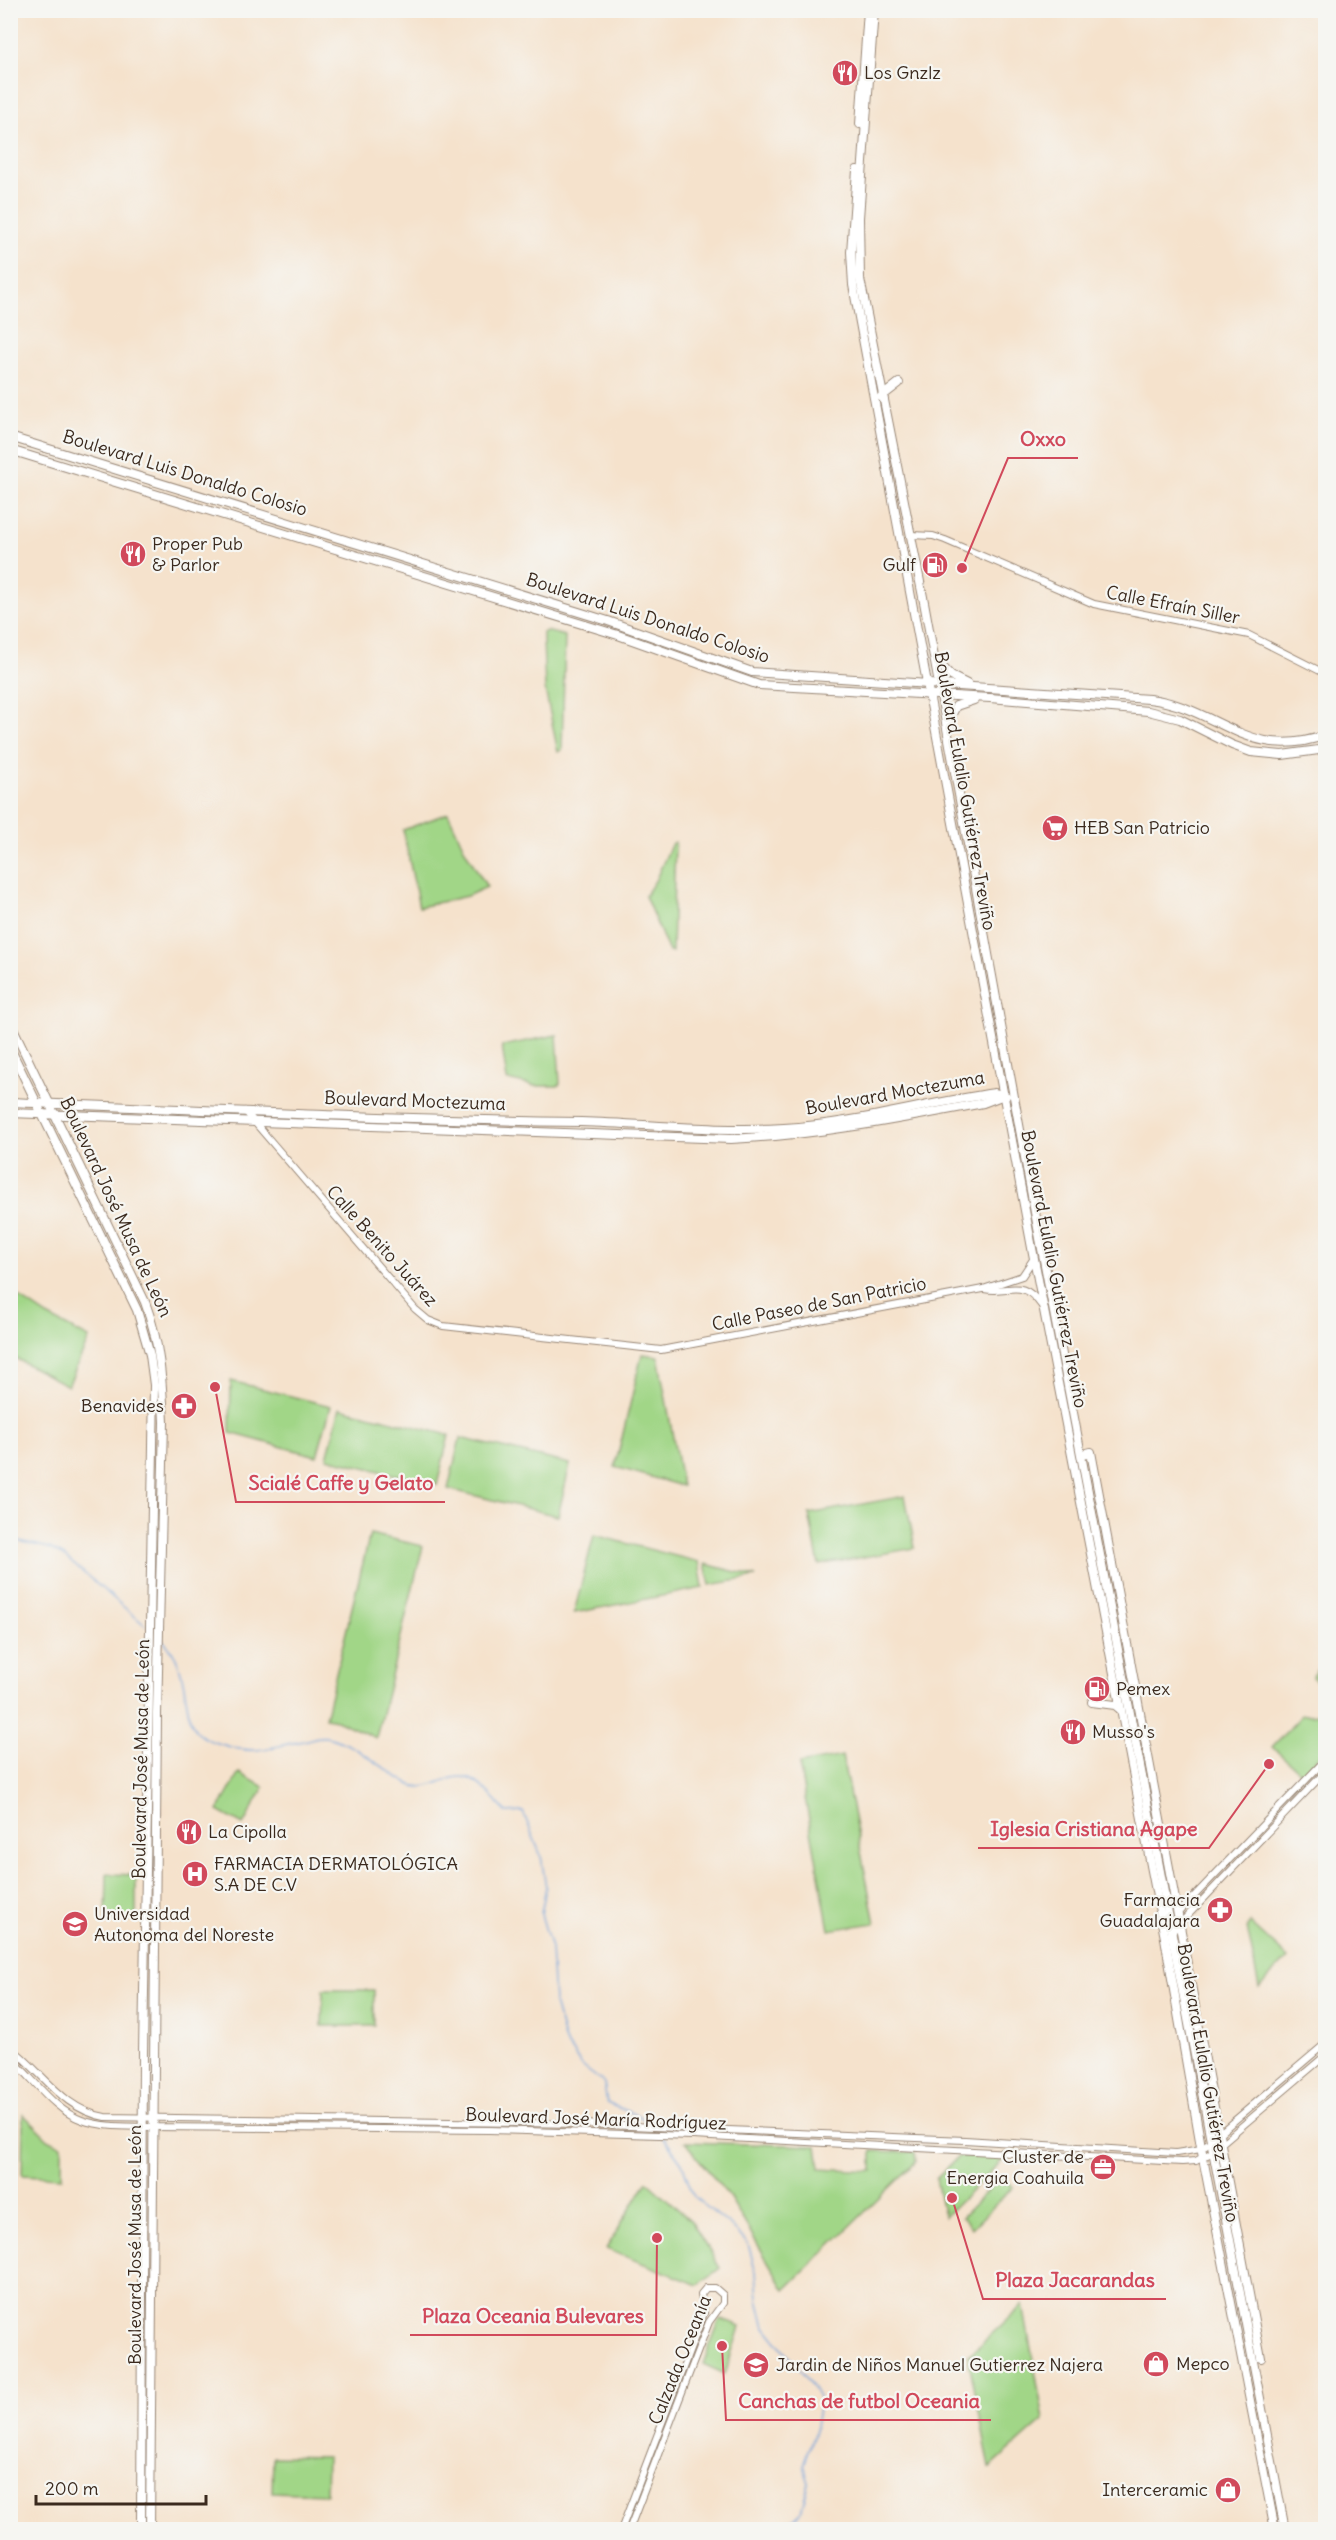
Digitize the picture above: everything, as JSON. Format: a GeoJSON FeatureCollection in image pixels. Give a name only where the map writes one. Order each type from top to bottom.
{"type":"FeatureCollection","features":[{"type":"Feature","properties":{"kind":"main road","name":"Boulevard Eulalio Gutiérrez Treviño"},"geometry":{"type":"LineString","coordinates":[[868,10],[851,252],[853,285],[951,808],[1003,1066],[1020,1130],[1171,1920],[1167,1933],[1201,2149],[1275,2529]]}},
{"type":"Feature","properties":{"kind":"main road","name":"Boulevard Eulalio Gutiérrez Treviño"},"geometry":{"type":"LineString","coordinates":[[874,10],[858,252],[861,286],[912,535],[961,798],[1003,1066],[1004,1095],[1121,1710],[1167,1933],[1216,2142],[1262,2358]]}},
{"type":"Feature","properties":{"kind":"main road"},"geometry":{"type":"LineString","coordinates":[[868,358],[872,369],[880,377]]}},
{"type":"Feature","properties":{"kind":"main road"},"geometry":{"type":"LineString","coordinates":[[889,422],[876,404],[884,394],[899,383]]}},
{"type":"Feature","properties":{"kind":"main road","name":"Boulevard Luis Donaldo Colosio"},"geometry":{"type":"LineString","coordinates":[[10,436],[608,621],[752,672],[1149,699],[1178,704],[1228,730],[1260,741],[1299,742],[1326,735]]}},
{"type":"Feature","properties":{"kind":"main road","name":"Boulevard Luis Donaldo Colosio"},"geometry":{"type":"LineString","coordinates":[[10,450],[618,636],[759,685],[990,698],[1170,715],[1251,752],[1282,755],[1326,749]]}},
{"type":"Feature","properties":{"kind":"main road"},"geometry":{"type":"LineString","coordinates":[[888,472],[893,483],[904,530],[912,535],[906,564]]}},
{"type":"Feature","properties":{"kind":"main road"},"geometry":{"type":"LineString","coordinates":[[934,658],[951,676],[973,687]]}},
{"type":"Feature","properties":{"kind":"main road"},"geometry":{"type":"LineString","coordinates":[[909,682],[918,677],[925,664]]}},
{"type":"Feature","properties":{"kind":"main road"},"geometry":{"type":"LineString","coordinates":[[948,733],[956,706],[967,701],[990,698]]}},
{"type":"Feature","properties":{"kind":"main road"},"geometry":{"type":"LineString","coordinates":[[1088,706],[1090,700],[1139,704],[1149,699]]}},
{"type":"Feature","properties":{"kind":"main road"},"geometry":{"type":"LineString","coordinates":[[951,808],[961,798]]}},
{"type":"Feature","properties":{"kind":"main road","name":"Boulevard José Musa de León"},"geometry":{"type":"LineString","coordinates":[[10,1022],[139,1290],[157,1338],[162,1377],[164,1422],[148,2123]]}},
{"type":"Feature","properties":{"kind":"main road","name":"Boulevard José Musa de León"},"geometry":{"type":"LineString","coordinates":[[10,1047],[137,1310],[150,1355],[154,1403],[148,1705],[147,2241],[150,2529]]}},
{"type":"Feature","properties":{"kind":"main road"},"geometry":{"type":"LineString","coordinates":[[983,1094],[996,1082],[1003,1066]]}},
{"type":"Feature","properties":{"kind":"main road","name":"Boulevard Moctezuma"},"geometry":{"type":"LineString","coordinates":[[10,1102],[376,1117],[617,1123],[728,1130],[788,1128],[983,1094],[1004,1095]]}},
{"type":"Feature","properties":{"kind":"main road"},"geometry":{"type":"LineString","coordinates":[[1004,1095],[1011,1102],[1020,1130]]}},
{"type":"Feature","properties":{"kind":"main road","name":"Boulevard Moctezuma"},"geometry":{"type":"LineString","coordinates":[[10,1113],[732,1139],[786,1137],[840,1130],[983,1103],[1004,1095]]}},
{"type":"Feature","properties":{"kind":"main road","name":"Boulevard Eulalio Gutiérrez Treviño"},"geometry":{"type":"LineString","coordinates":[[1083,1454],[1090,1452],[1178,1912],[1216,2142],[1286,2529]]}},
{"type":"Feature","properties":{"kind":"main road"},"geometry":{"type":"LineString","coordinates":[[1118,1693],[1122,1686],[1123,1672]]}},
{"type":"Feature","properties":{"kind":"main road"},"geometry":{"type":"LineString","coordinates":[[1092,1702],[1111,1704],[1121,1710]]}},
{"type":"Feature","properties":{"kind":"main road","name":"Boulevard José Musa de León"},"geometry":{"type":"LineString","coordinates":[[141,2529],[141,2375],[147,2241]]}},
{"type":"Feature","properties":{"kind":"main road"},"geometry":{"type":"LineString","coordinates":[[141,2375],[145,2402],[150,2410]]}},
{"type":"Feature","properties":{"kind":"main road"},"geometry":{"type":"LineString","coordinates":[[1281,2507],[1288,2499]]}},
{"type":"Feature","properties":{"kind":"main road"},"geometry":{"type":"LineString","coordinates":[[1270,2529],[1272,2513]]}},
{"type":"Feature","properties":{"kind":"street","name":"Calle Efraín Siller"},"geometry":{"type":"LineString","coordinates":[[912,535],[933,536],[945,540],[1094,604],[1256,638],[1326,674]]}},
{"type":"Feature","properties":{"kind":"street","name":"Calle Benito Juárez"},"geometry":{"type":"LineString","coordinates":[[245,1111],[428,1320],[443,1326],[480,1331],[661,1350]]}},
{"type":"Feature","properties":{"kind":"street","name":"Calle Paseo de San Patricio"},"geometry":{"type":"LineString","coordinates":[[661,1350],[983,1289],[1022,1276],[1034,1257]]}},
{"type":"Feature","properties":{"kind":"street","name":"Calle Paseo de San Patricio"},"geometry":{"type":"LineString","coordinates":[[983,1289],[993,1291],[1014,1287],[1024,1289],[1032,1294],[1044,1309]]}},
{"type":"Feature","properties":{"kind":"street"},"geometry":{"type":"LineString","coordinates":[[1171,1920],[1326,1759]]}},
{"type":"Feature","properties":{"kind":"street"},"geometry":{"type":"LineString","coordinates":[[1167,1933],[1180,1923],[1326,1771]]}},
{"type":"Feature","properties":{"kind":"street"},"geometry":{"type":"LineString","coordinates":[[1203,2158],[1216,2142],[1326,2043]]}},
{"type":"Feature","properties":{"kind":"street","name":"Boulevard José María Rodríguez"},"geometry":{"type":"LineString","coordinates":[[10,2047],[62,2097],[82,2111],[148,2123],[624,2134],[681,2132],[965,2140],[1168,2152],[1190,2152],[1201,2149]]}},
{"type":"Feature","properties":{"kind":"street"},"geometry":{"type":"LineString","coordinates":[[1201,2149],[1216,2142],[1326,2055]]}},
{"type":"Feature","properties":{"kind":"street","name":"Boulevard José María Rodríguez"},"geometry":{"type":"LineString","coordinates":[[10,2058],[53,2100],[74,2116],[106,2125],[148,2123],[621,2126],[681,2132],[1078,2157],[1182,2162],[1203,2158]]}},
{"type":"Feature","properties":{"kind":"street","name":"Calzada Oceanía"},"geometry":{"type":"LineString","coordinates":[[621,2529],[704,2313],[701,2294],[706,2288],[715,2288],[723,2295],[723,2303],[709,2322],[629,2529]]}},
{"type":"Feature","properties":{"kind":"green space"},"geometry":{"type":"Polygon","coordinates":[[[546,631],[565,636],[562,750],[558,752],[545,689],[543,633],[546,631]]]}},
{"type":"Feature","properties":{"kind":"green space"},"geometry":{"type":"Polygon","coordinates":[[[448,813],[466,852],[487,887],[467,896],[419,907],[403,830],[448,813]]]}},
{"type":"Feature","properties":{"kind":"green space"},"geometry":{"type":"Polygon","coordinates":[[[675,842],[672,952],[669,952],[645,896],[655,881],[672,843],[675,842]]]}},
{"type":"Feature","properties":{"kind":"green space"},"geometry":{"type":"Polygon","coordinates":[[[557,1035],[560,1084],[558,1086],[534,1086],[507,1080],[502,1046],[557,1035]]]}},
{"type":"Feature","properties":{"kind":"green space"},"geometry":{"type":"Polygon","coordinates":[[[11,1292],[47,1316],[89,1338],[68,1386],[11,1356],[11,1292]]]}},
{"type":"Feature","properties":{"kind":"green space"},"geometry":{"type":"Polygon","coordinates":[[[642,1354],[658,1356],[682,1486],[615,1467],[642,1354]]]}},
{"type":"Feature","properties":{"kind":"green space"},"geometry":{"type":"Polygon","coordinates":[[[231,1381],[331,1406],[317,1456],[230,1433],[231,1381]]]}},
{"type":"Feature","properties":{"kind":"green space"},"geometry":{"type":"Polygon","coordinates":[[[340,1408],[449,1435],[437,1485],[327,1458],[340,1408]]]}},
{"type":"Feature","properties":{"kind":"green space"},"geometry":{"type":"Polygon","coordinates":[[[460,1438],[570,1464],[558,1516],[448,1489],[460,1438]]]}},
{"type":"Feature","properties":{"kind":"green space"},"geometry":{"type":"Polygon","coordinates":[[[905,1496],[915,1548],[819,1565],[809,1514],[905,1496]]]}},
{"type":"Feature","properties":{"kind":"green space"},"geometry":{"type":"Polygon","coordinates":[[[370,1534],[423,1546],[376,1738],[336,1720],[325,1718],[370,1534]]]}},
{"type":"Feature","properties":{"kind":"green space"},"geometry":{"type":"Polygon","coordinates":[[[594,1535],[699,1562],[703,1588],[574,1613],[594,1535]]]}},
{"type":"Feature","properties":{"kind":"green space"},"geometry":{"type":"Polygon","coordinates":[[[705,1564],[756,1577],[710,1585],[705,1564]]]}},
{"type":"Feature","properties":{"kind":"green space"},"geometry":{"type":"Polygon","coordinates":[[[1325,1662],[1325,1688],[1312,1677],[1325,1662]]]}},
{"type":"Feature","properties":{"kind":"green space"},"geometry":{"type":"Polygon","coordinates":[[[1325,1714],[1325,1751],[1302,1774],[1272,1747],[1302,1715],[1325,1714]]]}},
{"type":"Feature","properties":{"kind":"green space"},"geometry":{"type":"Polygon","coordinates":[[[842,1756],[875,1923],[829,1930],[799,1764],[842,1756]]]}},
{"type":"Feature","properties":{"kind":"green space"},"geometry":{"type":"Polygon","coordinates":[[[239,1773],[264,1787],[243,1825],[218,1811],[239,1773]]]}},
{"type":"Feature","properties":{"kind":"green space"},"geometry":{"type":"Polygon","coordinates":[[[107,1874],[136,1875],[136,1920],[106,1919],[107,1874]]]}},
{"type":"Feature","properties":{"kind":"green space"},"geometry":{"type":"Polygon","coordinates":[[[1250,1923],[1288,1958],[1259,1988],[1247,1927],[1250,1923]]]}},
{"type":"Feature","properties":{"kind":"green space"},"geometry":{"type":"Polygon","coordinates":[[[323,1990],[374,1990],[374,2026],[322,2026],[323,1990]]]}},
{"type":"Feature","properties":{"kind":"green space"},"geometry":{"type":"Polygon","coordinates":[[[23,2114],[48,2139],[62,2146],[62,2177],[22,2175],[23,2114]]]}},
{"type":"Feature","properties":{"kind":"green space"},"geometry":{"type":"Polygon","coordinates":[[[685,2142],[817,2146],[820,2168],[872,2171],[872,2151],[915,2152],[916,2162],[785,2290],[730,2198],[685,2142]]]}},
{"type":"Feature","properties":{"kind":"green space"},"geometry":{"type":"Polygon","coordinates":[[[959,2156],[1005,2158],[944,2217],[936,2179],[959,2156]]]}},
{"type":"Feature","properties":{"kind":"green space"},"geometry":{"type":"Polygon","coordinates":[[[1002,2176],[1013,2187],[972,2228],[962,2217],[1002,2176]]]}},
{"type":"Feature","properties":{"kind":"green space"},"geometry":{"type":"Polygon","coordinates":[[[647,2181],[691,2221],[720,2268],[698,2285],[606,2249],[647,2181]]]}},
{"type":"Feature","properties":{"kind":"green space"},"geometry":{"type":"Polygon","coordinates":[[[1023,2305],[1044,2420],[990,2468],[968,2356],[1023,2305]]]}},
{"type":"Feature","properties":{"kind":"green space"},"geometry":{"type":"Polygon","coordinates":[[[720,2319],[740,2327],[725,2374],[703,2364],[720,2319]]]}},
{"type":"Feature","properties":{"kind":"green space"},"geometry":{"type":"Polygon","coordinates":[[[273,2456],[327,2457],[326,2494],[272,2492],[273,2456]]]}},
{"type":"Feature","properties":{"kind":"waterway"},"geometry":{"type":"LineString","coordinates":[[10,1539],[49,1548],[64,1556],[146,1626]]}},
{"type":"Feature","properties":{"kind":"waterway"},"geometry":{"type":"LineString","coordinates":[[161,1639],[171,1650],[178,1663],[193,1727],[207,1739],[236,1748],[255,1750],[326,1737],[358,1750],[409,1784],[424,1787],[462,1777],[481,1786],[507,1813],[523,1812],[541,1856],[546,1887],[541,1914],[551,1948],[554,2003],[565,2042],[583,2067],[604,2083],[607,2103],[636,2114],[652,2125]]}},
{"type":"Feature","properties":{"kind":"waterway"},"geometry":{"type":"LineString","coordinates":[[663,2137],[682,2163],[694,2197],[732,2227],[748,2244],[756,2272],[758,2299],[765,2327],[809,2381],[820,2401],[816,2427],[803,2464],[809,2483],[801,2512],[790,2522],[789,2530]]}},
{"type":"Feature","properties":{"kind":"place","name":"Los Gnzlz"},"geometry":{"type":"Point","coordinates":[845,73]}},
{"type":"Feature","properties":{"kind":"place","name":"Proper Pub & Parlor"},"geometry":{"type":"Point","coordinates":[133,554]}},
{"type":"Feature","properties":{"kind":"place","name":"Gulf"},"geometry":{"type":"Point","coordinates":[935,565]}},
{"type":"Feature","properties":{"kind":"place","name":"Oxxo"},"geometry":{"type":"Point","coordinates":[962,568]}},
{"type":"Feature","properties":{"kind":"place","name":"HEB San Patricio"},"geometry":{"type":"Point","coordinates":[1055,828]}},
{"type":"Feature","properties":{"kind":"place","name":"Scialé Caffe y Gelato"},"geometry":{"type":"Point","coordinates":[215,1387]}},
{"type":"Feature","properties":{"kind":"place","name":"Benavides"},"geometry":{"type":"Point","coordinates":[184,1406]}},
{"type":"Feature","properties":{"kind":"place","name":"Pemex"},"geometry":{"type":"Point","coordinates":[1097,1689]}},
{"type":"Feature","properties":{"kind":"place","name":"Musso's"},"geometry":{"type":"Point","coordinates":[1073,1732]}},
{"type":"Feature","properties":{"kind":"place","name":"Iglesia Cristiana Agape"},"geometry":{"type":"Point","coordinates":[1269,1764]}},
{"type":"Feature","properties":{"kind":"place","name":"La Cipolla"},"geometry":{"type":"Point","coordinates":[189,1832]}},
{"type":"Feature","properties":{"kind":"place","name":"FARMACIA DERMATOLÓGICA S.A DE C.V"},"geometry":{"type":"Point","coordinates":[195,1874]}},
{"type":"Feature","properties":{"kind":"place","name":"Farmacia Guadalajara"},"geometry":{"type":"Point","coordinates":[1220,1910]}},
{"type":"Feature","properties":{"kind":"place","name":"Universidad Autonoma del Noreste"},"geometry":{"type":"Point","coordinates":[75,1924]}},
{"type":"Feature","properties":{"kind":"place","name":"Cluster de Energia Coahuila"},"geometry":{"type":"Point","coordinates":[1103,2167]}},
{"type":"Feature","properties":{"kind":"place","name":"Plaza Jacarandas"},"geometry":{"type":"Point","coordinates":[952,2198]}},
{"type":"Feature","properties":{"kind":"place","name":"Plaza Oceania Bulevares"},"geometry":{"type":"Point","coordinates":[657,2238]}},
{"type":"Feature","properties":{"kind":"place","name":"Canchas de futbol Oceania"},"geometry":{"type":"Point","coordinates":[722,2346]}},
{"type":"Feature","properties":{"kind":"place","name":"Mepco"},"geometry":{"type":"Point","coordinates":[1156,2364]}},
{"type":"Feature","properties":{"kind":"place","name":"Jardin de Niños Manuel Gutierrez Najera"},"geometry":{"type":"Point","coordinates":[756,2365]}},
{"type":"Feature","properties":{"kind":"place","name":"Interceramic"},"geometry":{"type":"Point","coordinates":[1228,2490]}}]}
